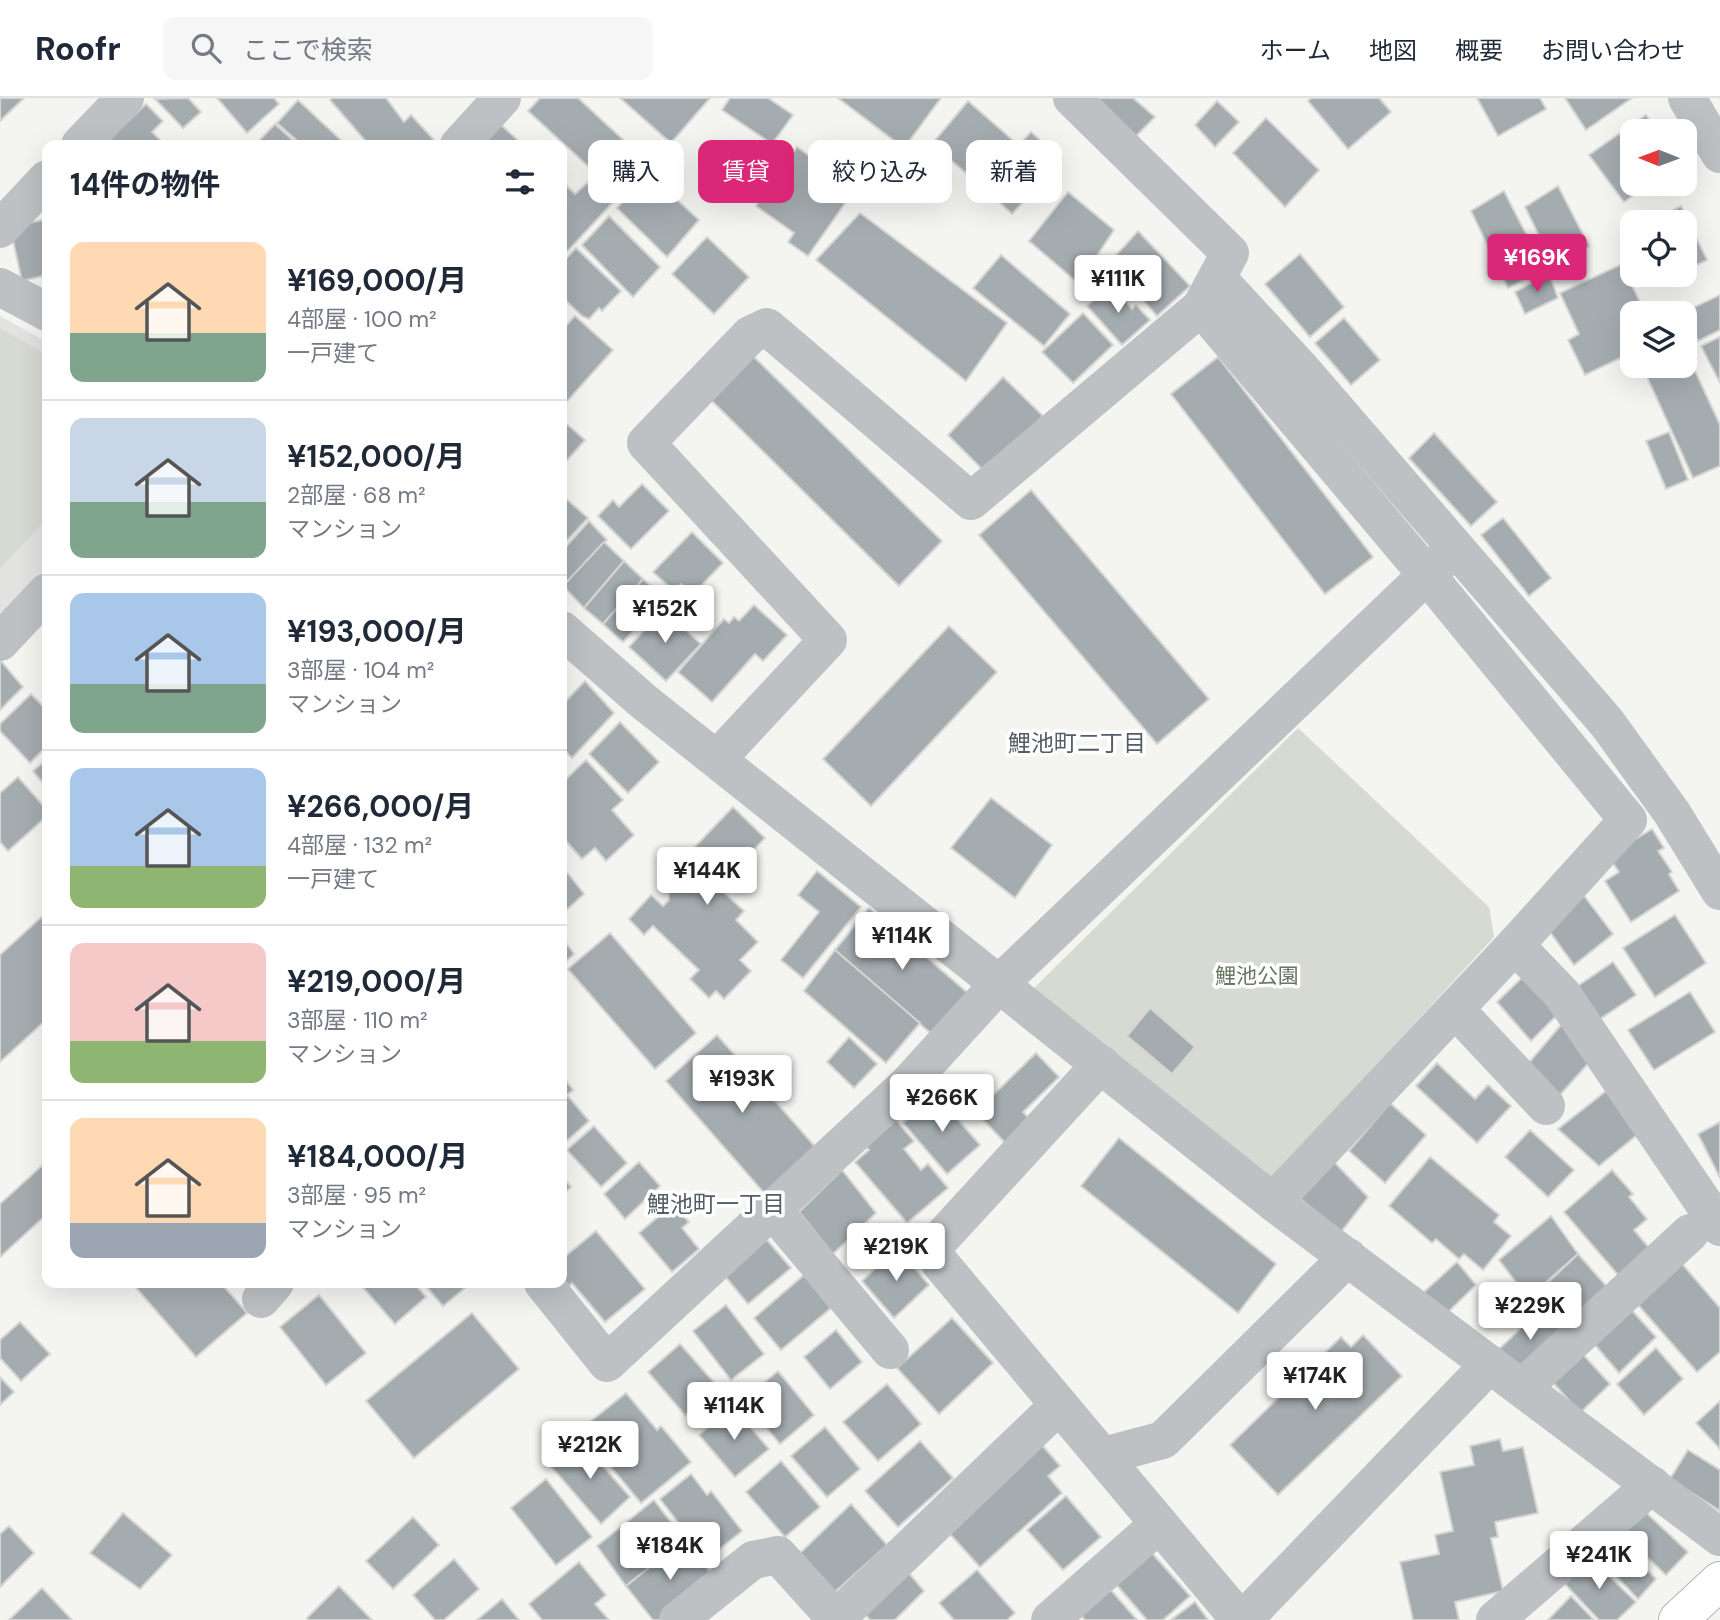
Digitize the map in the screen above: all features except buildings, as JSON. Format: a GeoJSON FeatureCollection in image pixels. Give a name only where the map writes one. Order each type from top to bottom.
{"type":"FeatureCollection","features":[{"type":"Feature","properties":{"kind":"main road"},"geometry":{"type":"LineString","coordinates":[[1678,1620],[1720,1581]]}},
{"type":"Feature","properties":{"kind":"street"},"geometry":{"type":"LineString","coordinates":[[85,140],[125,98]]}},
{"type":"Feature","properties":{"kind":"street"},"geometry":{"type":"LineString","coordinates":[[464,140],[502,98]]}},
{"type":"Feature","properties":{"kind":"street"},"geometry":{"type":"LineString","coordinates":[[717,760],[828,640],[646,443],[750,335],[767,327],[971,501],[1209,293],[1230,253],[1072,98]]}},
{"type":"Feature","properties":{"kind":"street"},"geometry":{"type":"LineString","coordinates":[[1687,98],[1720,154]]}},
{"type":"Feature","properties":{"kind":"street"},"geometry":{"type":"LineString","coordinates":[[0,229],[42,184]]}},
{"type":"Feature","properties":{"kind":"street"},"geometry":{"type":"LineString","coordinates":[[0,287],[42,310]]}},
{"type":"Feature","properties":{"kind":"street"},"geometry":{"type":"LineString","coordinates":[[1209,293],[1302,370],[1607,723],[1672,813],[1720,891]]}},
{"type":"Feature","properties":{"kind":"street"},"geometry":{"type":"LineString","coordinates":[[1209,293],[1427,575],[1628,820],[1515,945],[1273,1202]]}},
{"type":"Feature","properties":{"kind":"street"},"geometry":{"type":"LineString","coordinates":[[547,1288],[607,1363],[907,1085],[999,984],[1455,548]]}},
{"type":"Feature","properties":{"kind":"street"},"geometry":{"type":"LineString","coordinates":[[0,642],[42,597]]}},
{"type":"Feature","properties":{"kind":"street"},"geometry":{"type":"LineString","coordinates":[[567,634],[643,701],[1273,1202],[1720,1536]]}},
{"type":"Feature","properties":{"kind":"street"},"geometry":{"type":"LineString","coordinates":[[1515,945],[1562,993],[1705,1230],[1522,1388]]}},
{"type":"Feature","properties":{"kind":"street"},"geometry":{"type":"LineString","coordinates":[[1455,1009],[1546,1106]]}},
{"type":"Feature","properties":{"kind":"street"},"geometry":{"type":"LineString","coordinates":[[1101,1064],[933,1247],[940,1263],[1242,1620],[1490,1364]]}},
{"type":"Feature","properties":{"kind":"street"},"geometry":{"type":"LineString","coordinates":[[772,1209],[890,1350]]}},
{"type":"Feature","properties":{"kind":"street"},"geometry":{"type":"LineString","coordinates":[[1103,1456],[1163,1440],[1348,1257]]}},
{"type":"Feature","properties":{"kind":"street"},"geometry":{"type":"LineString","coordinates":[[678,1620],[752,1560],[778,1555],[803,1608],[836,1619],[1059,1405]]}},
{"type":"Feature","properties":{"kind":"street"},"geometry":{"type":"LineString","coordinates":[[1495,1620],[1652,1485]]}},
{"type":"Feature","properties":{"kind":"street"},"geometry":{"type":"LineString","coordinates":[[1050,1620],[1159,1524]]}},
{"type":"Feature","properties":{"kind":"shaded area"},"geometry":{"type":"Polygon","coordinates":[[[0,316],[42,339],[42,589],[0,634],[0,316]]]}},
{"type":"Feature","properties":{"kind":"green space"},"geometry":{"type":"Polygon","coordinates":[[[0,328],[42,352],[42,524],[0,568],[0,328]]]}},
{"type":"Feature","properties":{"kind":"green space","name":"鯉池公園"},"geometry":{"type":"Polygon","coordinates":[[[1298,728],[1489,907],[1494,937],[1271,1180],[1033,989],[1298,728]]]}},
{"type":"Feature","properties":{"kind":"district","name":"鯉池町二丁目"},"geometry":{"type":"Point","coordinates":[1077,743]}},
{"type":"Feature","properties":{"kind":"district","name":"鯉池町一丁目"},"geometry":{"type":"Point","coordinates":[716,1204]}}]}
